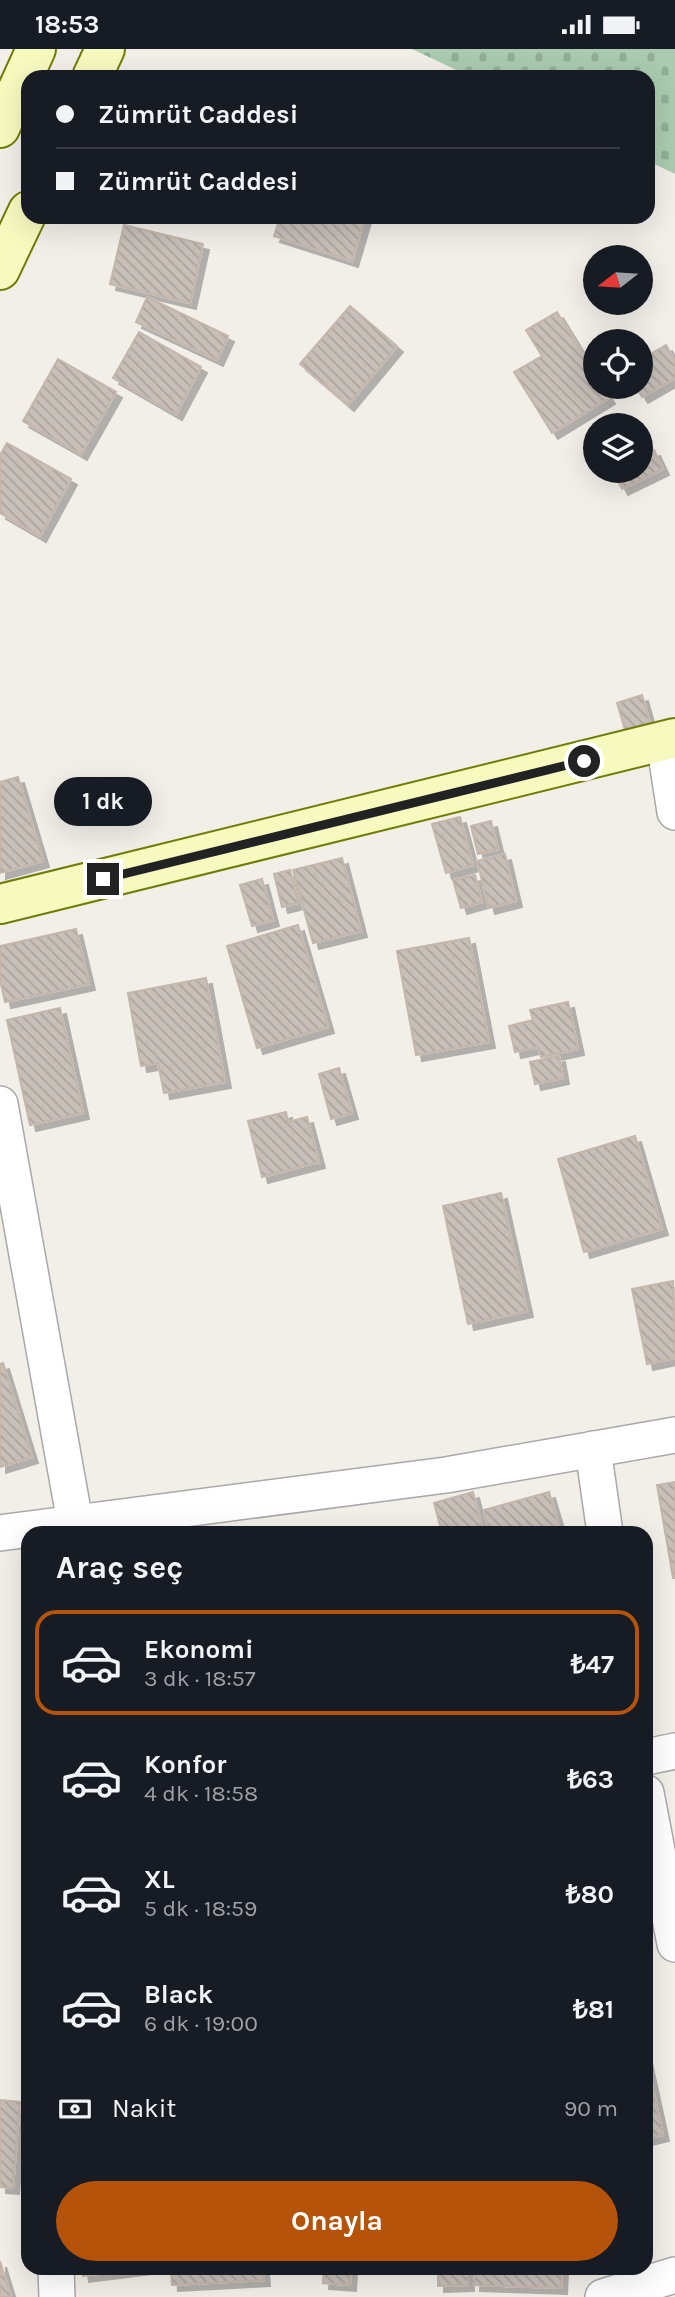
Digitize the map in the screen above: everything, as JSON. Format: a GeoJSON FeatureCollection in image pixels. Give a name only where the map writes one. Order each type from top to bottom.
{"type":"FeatureCollection","features":[{"type":"Feature","properties":{"kind":"street"},"geometry":{"type":"LineString","coordinates":[[27,70],[37,49]]}},
{"type":"Feature","properties":{"kind":"street"},"geometry":{"type":"LineString","coordinates":[[95,70],[105,49]]}},
{"type":"Feature","properties":{"kind":"street"},"geometry":{"type":"LineString","coordinates":[[0,128],[21,83]]}},
{"type":"Feature","properties":{"kind":"street"},"geometry":{"type":"LineString","coordinates":[[0,270],[22,224]]}},
{"type":"Feature","properties":{"kind":"street"},"geometry":{"type":"LineString","coordinates":[[0,904],[669,740],[675,812]]}},
{"type":"Feature","properties":{"kind":"street"},"geometry":{"type":"LineString","coordinates":[[0,1104],[77,1526]]}},
{"type":"Feature","properties":{"kind":"street"},"geometry":{"type":"LineString","coordinates":[[91,1526],[446,1475],[675,1435]]}},
{"type":"Feature","properties":{"kind":"street"},"geometry":{"type":"LineString","coordinates":[[593,1449],[604,1526]]}},
{"type":"Feature","properties":{"kind":"street"},"geometry":{"type":"LineString","coordinates":[[0,1533],[21,1532]]}},
{"type":"Feature","properties":{"kind":"street"},"geometry":{"type":"LineString","coordinates":[[653,1756],[675,1751]]}},
{"type":"Feature","properties":{"kind":"street"},"geometry":{"type":"LineString","coordinates":[[653,1829],[675,1944]]}},
{"type":"Feature","properties":{"kind":"street"},"geometry":{"type":"LineString","coordinates":[[57,2275],[57,2297]]}},
{"type":"Feature","properties":{"kind":"street"},"geometry":{"type":"LineString","coordinates":[[603,2297],[675,2275]]}},
{"type":"Feature","properties":{"kind":"green space"},"geometry":{"type":"Polygon","coordinates":[[[412,49],[675,49],[675,174],[655,164],[655,70],[456,70],[412,49]]]}},
{"type":"Feature","properties":{"kind":"building"},"geometry":{"type":"Polygon","coordinates":[[[278,224],[363,224],[352,261],[274,236],[278,224]]]}},
{"type":"Feature","properties":{"kind":"building"},"geometry":{"type":"Polygon","coordinates":[[[124,225],[203,244],[190,303],[110,284],[124,225]]]}},
{"type":"Feature","properties":{"kind":"building"},"geometry":{"type":"Polygon","coordinates":[[[147,297],[228,336],[217,360],[136,322],[147,297]]]}},
{"type":"Feature","properties":{"kind":"building"},"geometry":{"type":"Polygon","coordinates":[[[350,306],[397,346],[348,405],[300,364],[350,306]]]}},
{"type":"Feature","properties":{"kind":"building"},"geometry":{"type":"Polygon","coordinates":[[[557,312],[583,354],[583,399],[607,399],[552,433],[514,372],[542,356],[526,330],[557,312]]]}},
{"type":"Feature","properties":{"kind":"building"},"geometry":{"type":"Polygon","coordinates":[[[139,332],[201,367],[176,414],[113,378],[139,332]]]}},
{"type":"Feature","properties":{"kind":"building"},"geometry":{"type":"Polygon","coordinates":[[[666,345],[675,361],[675,378],[653,391],[653,352],[666,345]]]}},
{"type":"Feature","properties":{"kind":"building"},"geometry":{"type":"Polygon","coordinates":[[[58,359],[116,392],[81,454],[23,421],[58,359]]]}},
{"type":"Feature","properties":{"kind":"building"},"geometry":{"type":"Polygon","coordinates":[[[7,443],[71,479],[40,536],[0,513],[0,455],[7,443]]]}},
{"type":"Feature","properties":{"kind":"building"},"geometry":{"type":"Polygon","coordinates":[[[653,450],[663,469],[653,474],[653,450]]]}},
{"type":"Feature","properties":{"kind":"building"},"geometry":{"type":"Polygon","coordinates":[[[619,483],[634,483],[622,489],[619,483]]]}},
{"type":"Feature","properties":{"kind":"building"},"geometry":{"type":"Polygon","coordinates":[[[642,695],[650,723],[625,730],[617,703],[642,695]]]}},
{"type":"Feature","properties":{"kind":"building"},"geometry":{"type":"Polygon","coordinates":[[[18,777],[43,861],[0,873],[0,782],[18,777]]]}},
{"type":"Feature","properties":{"kind":"building"},"geometry":{"type":"Polygon","coordinates":[[[460,817],[473,865],[446,873],[432,824],[460,817]]]}},
{"type":"Feature","properties":{"kind":"building"},"geometry":{"type":"Polygon","coordinates":[[[491,821],[498,849],[478,854],[471,826],[491,821]]]}},
{"type":"Feature","properties":{"kind":"building"},"geometry":{"type":"Polygon","coordinates":[[[505,854],[516,901],[489,908],[477,861],[505,854]]]}},
{"type":"Feature","properties":{"kind":"building"},"geometry":{"type":"Polygon","coordinates":[[[342,858],[361,931],[313,943],[293,870],[342,858]]]}},
{"type":"Feature","properties":{"kind":"building"},"geometry":{"type":"Polygon","coordinates":[[[290,870],[298,903],[282,907],[274,874],[290,870]]]}},
{"type":"Feature","properties":{"kind":"building"},"geometry":{"type":"Polygon","coordinates":[[[475,875],[482,902],[461,908],[453,880],[475,875]]]}},
{"type":"Feature","properties":{"kind":"building"},"geometry":{"type":"Polygon","coordinates":[[[262,879],[273,920],[252,926],[240,885],[262,879]]]}},
{"type":"Feature","properties":{"kind":"building"},"geometry":{"type":"Polygon","coordinates":[[[298,925],[328,1027],[257,1048],[227,946],[298,925]]]}},
{"type":"Feature","properties":{"kind":"building"},"geometry":{"type":"Polygon","coordinates":[[[76,929],[89,984],[5,1002],[0,980],[0,946],[76,929]]]}},
{"type":"Feature","properties":{"kind":"building"},"geometry":{"type":"Polygon","coordinates":[[[469,938],[489,1042],[416,1055],[397,951],[469,938]]]}},
{"type":"Feature","properties":{"kind":"building"},"geometry":{"type":"Polygon","coordinates":[[[206,978],[225,1082],[164,1093],[158,1063],[141,1066],[128,993],[206,978]]]}},
{"type":"Feature","properties":{"kind":"building"},"geometry":{"type":"Polygon","coordinates":[[[568,1002],[578,1049],[541,1057],[538,1047],[515,1052],[509,1026],[533,1020],[530,1010],[568,1002]]]}},
{"type":"Feature","properties":{"kind":"building"},"geometry":{"type":"Polygon","coordinates":[[[60,1008],[83,1113],[30,1125],[7,1020],[60,1008]]]}},
{"type":"Feature","properties":{"kind":"building"},"geometry":{"type":"Polygon","coordinates":[[[559,1056],[563,1078],[535,1084],[530,1062],[559,1056]]]}},
{"type":"Feature","properties":{"kind":"building"},"geometry":{"type":"Polygon","coordinates":[[[339,1068],[352,1113],[331,1119],[319,1074],[339,1068]]]}},
{"type":"Feature","properties":{"kind":"building"},"geometry":{"type":"Polygon","coordinates":[[[286,1112],[288,1122],[307,1117],[319,1162],[262,1177],[248,1121],[286,1112]]]}},
{"type":"Feature","properties":{"kind":"building"},"geometry":{"type":"Polygon","coordinates":[[[635,1136],[662,1229],[584,1252],[558,1159],[635,1136]]]}},
{"type":"Feature","properties":{"kind":"building"},"geometry":{"type":"Polygon","coordinates":[[[501,1193],[527,1311],[468,1324],[443,1206],[501,1193]]]}},
{"type":"Feature","properties":{"kind":"building"},"geometry":{"type":"Polygon","coordinates":[[[673,1281],[675,1358],[647,1364],[632,1289],[673,1281]]]}},
{"type":"Feature","properties":{"kind":"building"},"geometry":{"type":"Polygon","coordinates":[[[3,1363],[32,1457],[0,1467],[0,1364],[3,1363]]]}},
{"type":"Feature","properties":{"kind":"building"},"geometry":{"type":"Polygon","coordinates":[[[675,1482],[675,1578],[673,1578],[657,1485],[675,1482]]]}},
{"type":"Feature","properties":{"kind":"building"},"geometry":{"type":"Polygon","coordinates":[[[473,1492],[482,1526],[440,1526],[434,1503],[473,1492]]]}},
{"type":"Feature","properties":{"kind":"building"},"geometry":{"type":"Polygon","coordinates":[[[549,1492],[559,1526],[487,1526],[484,1510],[549,1492]]]}},
{"type":"Feature","properties":{"kind":"building"},"geometry":{"type":"Polygon","coordinates":[[[653,2089],[663,2135],[653,2137],[653,2089]]]}},
{"type":"Feature","properties":{"kind":"building"},"geometry":{"type":"Polygon","coordinates":[[[0,2100],[20,2102],[13,2188],[0,2187],[0,2100]]]}},
{"type":"Feature","properties":{"kind":"building"},"geometry":{"type":"Polygon","coordinates":[[[0,2261],[11,2297],[0,2297],[0,2261]]]}},
{"type":"Feature","properties":{"kind":"building"},"geometry":{"type":"Polygon","coordinates":[[[171,2275],[264,2275],[264,2280],[172,2285],[171,2275]]]}},
{"type":"Feature","properties":{"kind":"building"},"geometry":{"type":"Polygon","coordinates":[[[324,2275],[351,2275],[350,2285],[323,2283],[324,2275]]]}},
{"type":"Feature","properties":{"kind":"building"},"geometry":{"type":"Polygon","coordinates":[[[438,2275],[468,2275],[468,2285],[438,2286],[438,2275]]]}},
{"type":"Feature","properties":{"kind":"building"},"geometry":{"type":"Polygon","coordinates":[[[475,2275],[562,2275],[561,2288],[474,2285],[475,2275]]]}},
{"type":"Feature","properties":{"kind":"route"},"geometry":{"type":"LineString","coordinates":[[103,879],[584,761]]}}]}
